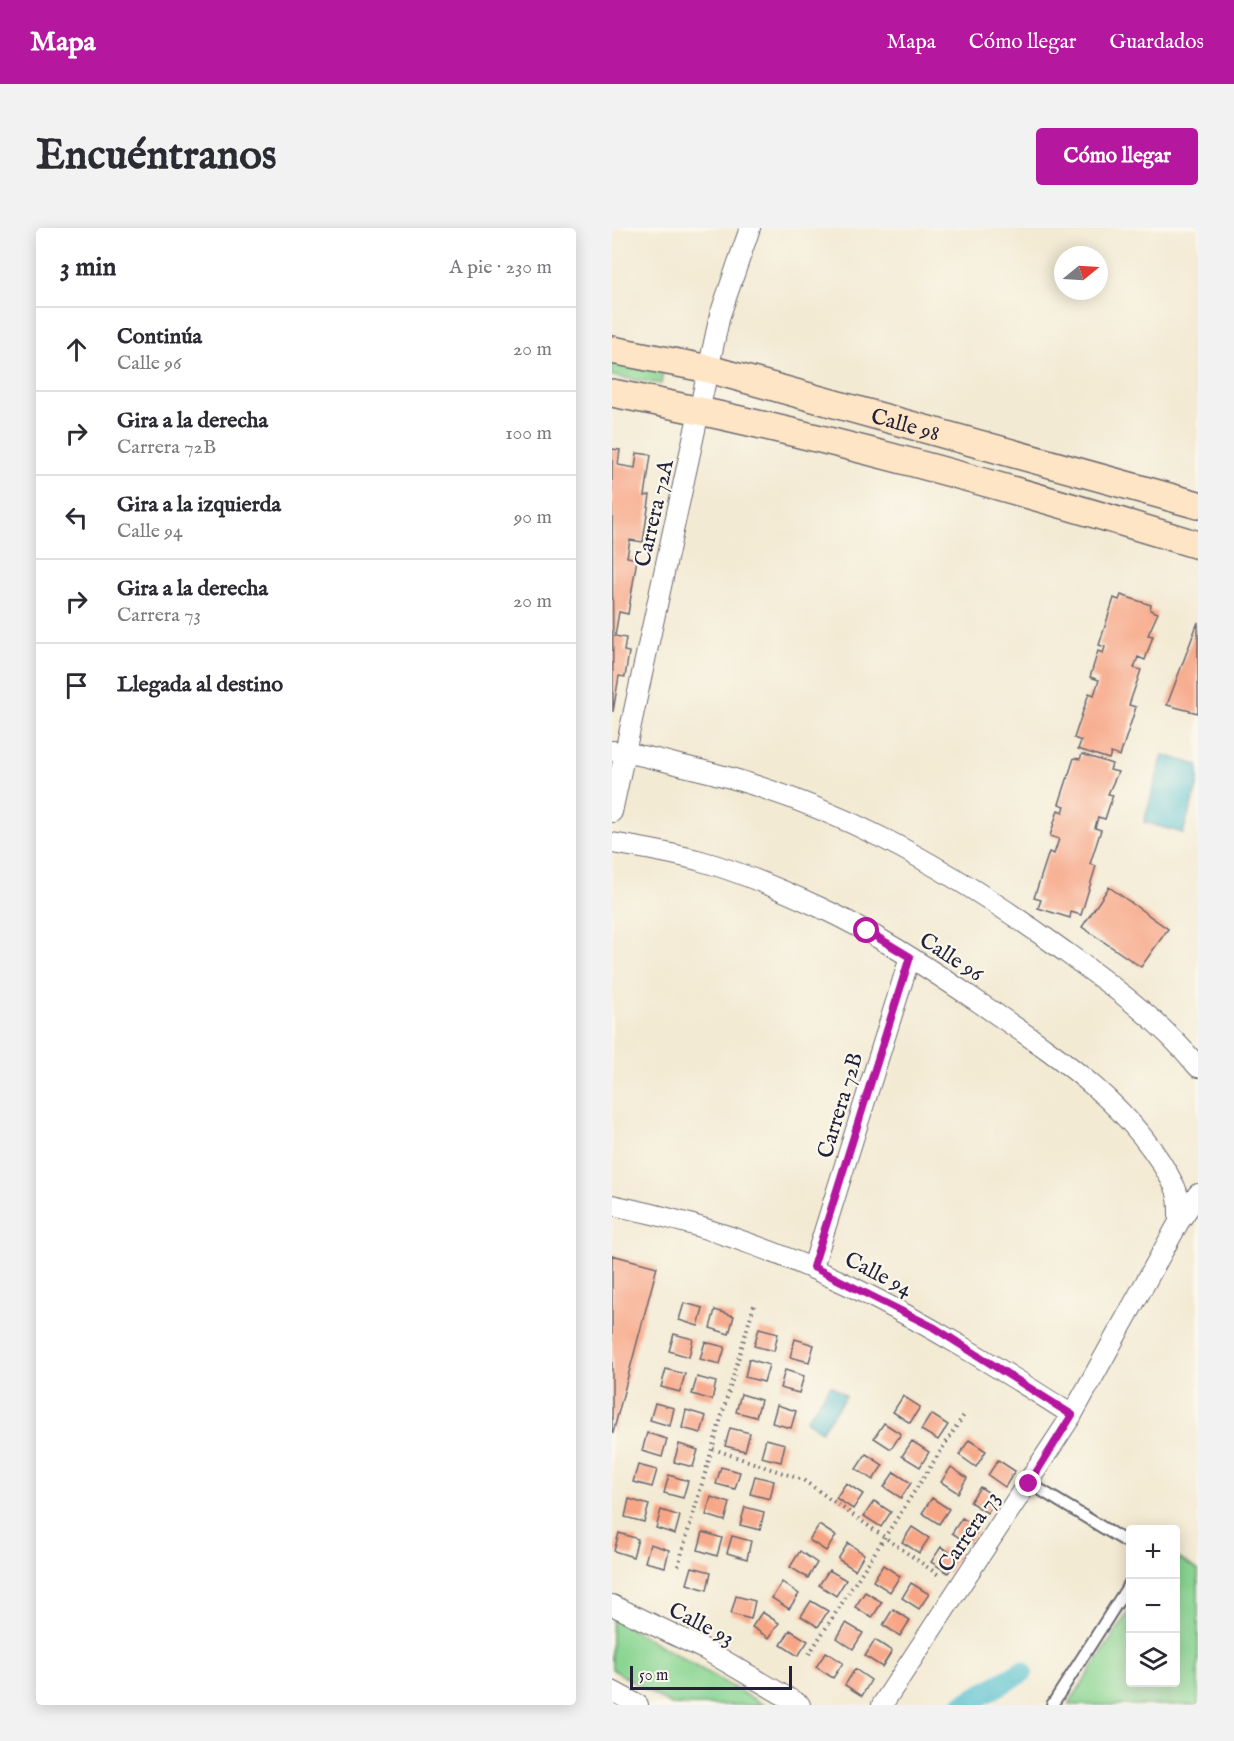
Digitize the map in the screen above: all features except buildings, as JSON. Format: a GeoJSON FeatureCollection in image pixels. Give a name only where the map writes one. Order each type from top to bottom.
{"type":"FeatureCollection","features":[{"type":"Feature","properties":{"kind":"street","name":"Carrera 72A"},"geometry":{"type":"LineString","coordinates":[[612,812],[618,752],[701,410],[720,315],[750,228]]}},
{"type":"Feature","properties":{"kind":"street","name":"Calle 98"},"geometry":{"type":"LineString","coordinates":[[612,350],[709,369],[1198,505]]}},
{"type":"Feature","properties":{"kind":"street","name":"Calle 98"},"geometry":{"type":"LineString","coordinates":[[612,393],[701,410],[1064,504],[1198,545]]}},
{"type":"Feature","properties":{"kind":"street"},"geometry":{"type":"LineString","coordinates":[[618,752],[715,773],[816,806],[933,864],[1044,937],[1125,995],[1198,1067]]}},
{"type":"Feature","properties":{"kind":"street","name":"Calle 96"},"geometry":{"type":"LineString","coordinates":[[612,843],[702,861],[764,884],[867,931],[910,957],[1084,1076],[1121,1113],[1167,1175],[1179,1202],[1179,1222]]}},
{"type":"Feature","properties":{"kind":"street","name":"Carrera 72B"},"geometry":{"type":"LineString","coordinates":[[813,1267],[910,957]]}},
{"type":"Feature","properties":{"kind":"street","name":"Carrera 73"},"geometry":{"type":"LineString","coordinates":[[882,1705],[1029,1484],[1072,1415],[1179,1222],[1198,1194]]}},
{"type":"Feature","properties":{"kind":"street","name":"Calle 94"},"geometry":{"type":"LineString","coordinates":[[612,1205],[716,1230],[813,1267],[933,1327],[1072,1415]]}},
{"type":"Feature","properties":{"kind":"street","name":"Calle 93"},"geometry":{"type":"LineString","coordinates":[[612,1605],[706,1650],[800,1705]]}},
{"type":"Feature","properties":{"kind":"street"},"geometry":{"type":"LineString","coordinates":[[612,1691],[638,1705]]}},
{"type":"Feature","properties":{"kind":"lane"},"geometry":{"type":"LineString","coordinates":[[1029,1484],[1126,1541]]}},
{"type":"Feature","properties":{"kind":"lane"},"geometry":{"type":"LineString","coordinates":[[1052,1705],[1126,1591]]}},
{"type":"Feature","properties":{"kind":"path"},"geometry":{"type":"LineString","coordinates":[[678,1566],[754,1305]]}},
{"type":"Feature","properties":{"kind":"path"},"geometry":{"type":"LineString","coordinates":[[809,1654],[964,1415]]}},
{"type":"Feature","properties":{"kind":"path"},"geometry":{"type":"LineString","coordinates":[[713,1449],[803,1480],[940,1576]]}},
{"type":"Feature","properties":{"kind":"green space"},"geometry":{"type":"Polygon","coordinates":[[[612,362],[663,371],[661,384],[612,376],[612,362]]]}},
{"type":"Feature","properties":{"kind":"green space"},"geometry":{"type":"Polygon","coordinates":[[[1180,1559],[1198,1570],[1198,1705],[1068,1705],[1126,1616],[1126,1687],[1180,1687],[1180,1559]]]}},
{"type":"Feature","properties":{"kind":"green space"},"geometry":{"type":"Polygon","coordinates":[[[612,1618],[764,1705],[671,1705],[612,1669],[612,1618]]]}},
{"type":"Feature","properties":{"kind":"water"},"geometry":{"type":"Polygon","coordinates":[[[1163,755],[1198,765],[1198,783],[1183,833],[1144,822],[1163,755]]]}},
{"type":"Feature","properties":{"kind":"water"},"geometry":{"type":"Polygon","coordinates":[[[831,1385],[846,1396],[821,1431],[806,1420],[831,1385]]]}},
{"type":"Feature","properties":{"kind":"waterway"},"geometry":{"type":"LineString","coordinates":[[963,1705],[1022,1672]]}},
{"type":"Feature","properties":{"kind":"route"},"geometry":{"type":"LineString","coordinates":[[867,931],[910,957],[813,1267],[933,1327],[1072,1415],[1029,1484]]}}]}
